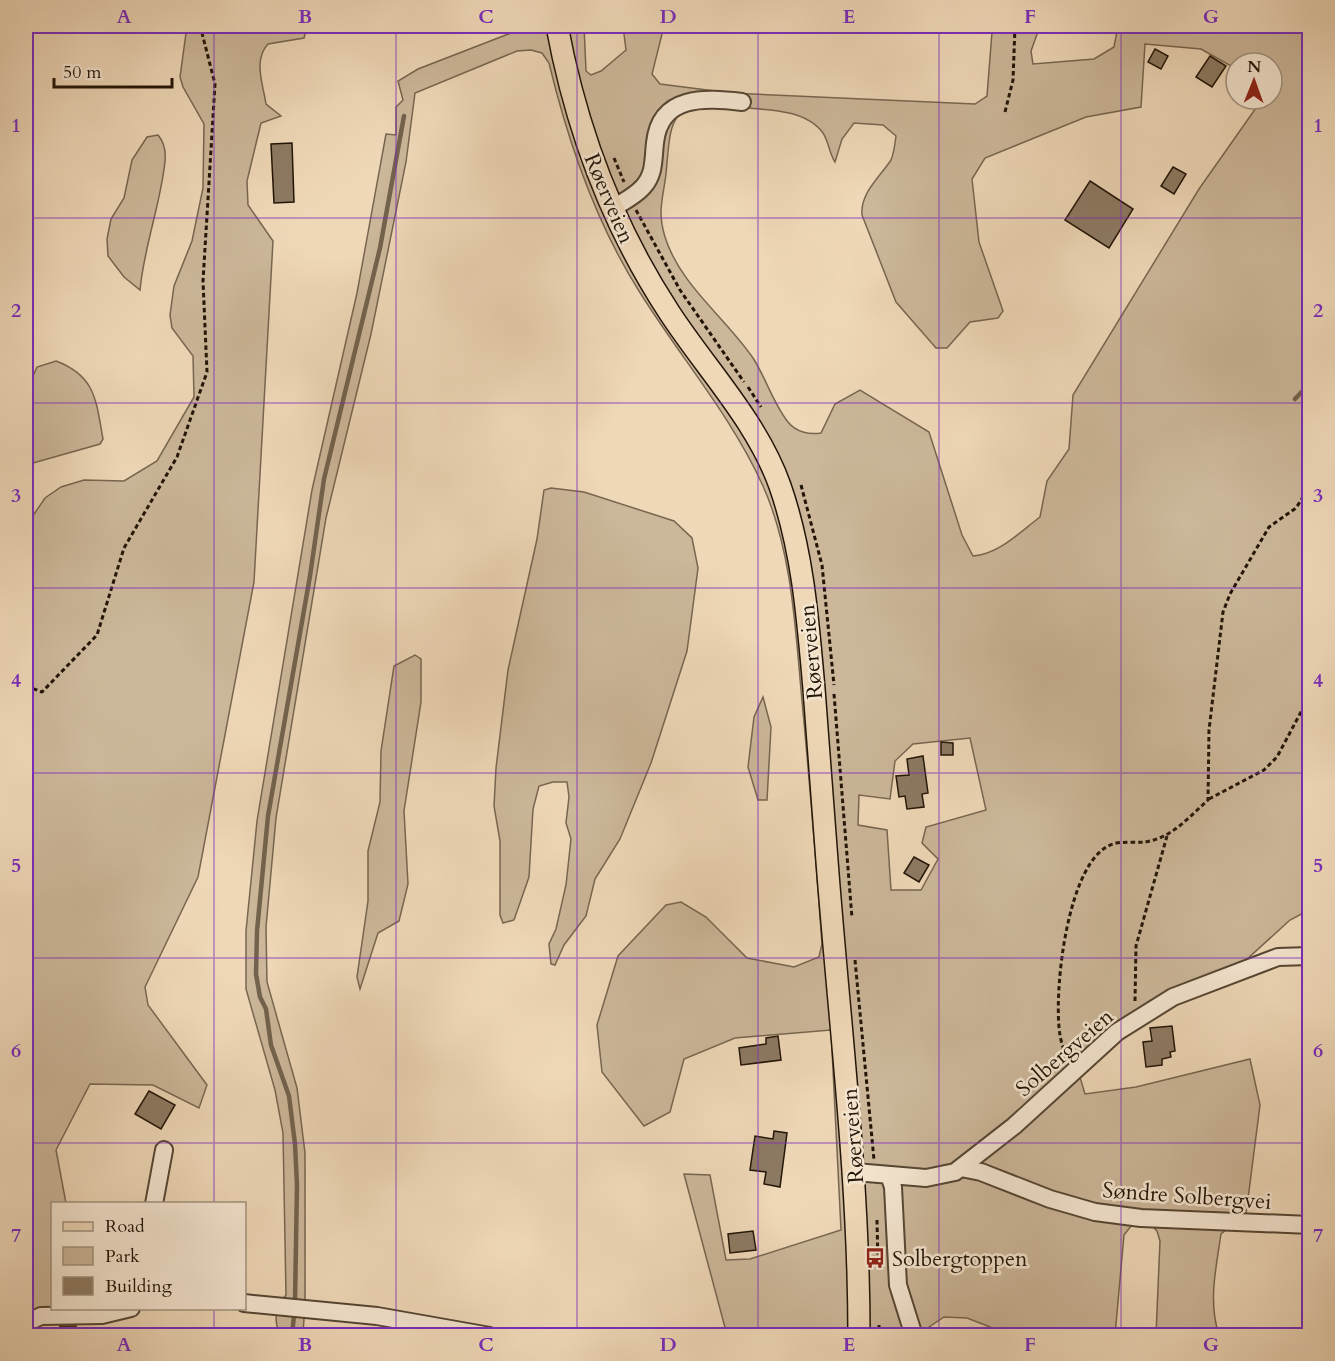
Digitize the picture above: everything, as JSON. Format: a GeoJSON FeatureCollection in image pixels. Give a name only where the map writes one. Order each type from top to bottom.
{"type":"FeatureCollection","features":[{"type":"Feature","properties":{"kind":"main road","name":"Røerveien"},"geometry":{"type":"LineString","coordinates":[[556,26],[581,128],[622,203],[645,274],[671,315],[722,385],[763,450],[779,483],[792,523],[807,616],[873,1174],[859,1335]]}},
{"type":"Feature","properties":{"kind":"street"},"geometry":{"type":"LineString","coordinates":[[622,203],[649,178],[653,168],[656,134],[661,123],[674,108],[694,99],[742,102]]}},
{"type":"Feature","properties":{"kind":"street","name":"Solbergveien"},"geometry":{"type":"LineString","coordinates":[[873,1174],[934,1178],[955,1172],[1014,1126],[1117,1032],[1173,997],[1278,957],[1310,956]]}},
{"type":"Feature","properties":{"kind":"street"},"geometry":{"type":"LineString","coordinates":[[154,1202],[164,1149]]}},
{"type":"Feature","properties":{"kind":"street","name":"Søndre Solbergvei"},"geometry":{"type":"LineString","coordinates":[[961,1168],[981,1172],[1050,1199],[1095,1212],[1141,1218],[1310,1225]]}},
{"type":"Feature","properties":{"kind":"street"},"geometry":{"type":"LineString","coordinates":[[873,1174],[893,1187],[898,1285],[914,1335]]}},
{"type":"Feature","properties":{"kind":"street"},"geometry":{"type":"LineString","coordinates":[[246,1303],[377,1316],[490,1335]]}},
{"type":"Feature","properties":{"kind":"street"},"geometry":{"type":"LineString","coordinates":[[26,1323],[48,1315],[102,1315],[123,1310]]}},
{"type":"Feature","properties":{"kind":"path"},"geometry":{"type":"LineString","coordinates":[[26,686],[42,692],[97,636],[124,548],[177,457],[207,372],[203,281],[215,84],[202,33],[197,26]]}},
{"type":"Feature","properties":{"kind":"path"},"geometry":{"type":"LineString","coordinates":[[1005,112],[1013,80],[1015,26]]}},
{"type":"Feature","properties":{"kind":"path"},"geometry":{"type":"LineString","coordinates":[[611,150],[622,203],[763,410]]}},
{"type":"Feature","properties":{"kind":"path"},"geometry":{"type":"LineString","coordinates":[[799,481],[817,538],[825,582],[852,925]]}},
{"type":"Feature","properties":{"kind":"path"},"geometry":{"type":"LineString","coordinates":[[1208,800],[1209,730],[1223,612],[1230,594],[1269,527],[1296,508],[1310,486]]}},
{"type":"Feature","properties":{"kind":"path"},"geometry":{"type":"LineString","coordinates":[[1070,1073],[1059,1034],[1060,973],[1074,895],[1096,855],[1112,844],[1145,842],[1167,836],[1208,800],[1264,770],[1277,757],[1310,695]]}},
{"type":"Feature","properties":{"kind":"path"},"geometry":{"type":"LineString","coordinates":[[1134,1021],[1136,946],[1167,836]]}},
{"type":"Feature","properties":{"kind":"path"},"geometry":{"type":"LineString","coordinates":[[854,950],[873,1174]]}},
{"type":"Feature","properties":{"kind":"path"},"geometry":{"type":"LineString","coordinates":[[877,1213],[878,1272]]}},
{"type":"Feature","properties":{"kind":"path"},"geometry":{"type":"LineString","coordinates":[[878,1319],[879,1335]]}},
{"type":"Feature","properties":{"kind":"green space"},"geometry":{"type":"Polygon","coordinates":[[[187,26],[291,26],[305,34],[304,38],[268,44],[263,50],[260,72],[266,104],[281,116],[261,123],[247,181],[248,205],[273,241],[254,582],[198,877],[145,987],[148,1005],[207,1085],[199,1108],[153,1085],[90,1084],[56,1150],[66,1202],[51,1202],[51,1309],[26,1328],[26,526],[45,498],[61,487],[84,480],[124,481],[157,461],[194,397],[193,356],[172,328],[170,315],[174,286],[192,241],[203,188],[204,124],[183,87],[180,77],[187,26]]]}},
{"type":"Feature","properties":{"kind":"green space"},"geometry":{"type":"Polygon","coordinates":[[[520,26],[584,26],[586,71],[591,75],[601,71],[626,50],[623,26],[664,26],[652,74],[660,84],[731,93],[975,104],[987,96],[992,32],[989,26],[1040,26],[1031,51],[1033,64],[1094,59],[1114,47],[1118,26],[1309,26],[1309,910],[1290,920],[1246,960],[1169,990],[1074,1057],[1085,1094],[1136,1087],[1250,1059],[1260,1105],[1246,1214],[1221,1234],[1213,1298],[1219,1335],[1156,1335],[1160,1241],[1157,1231],[1152,1226],[1131,1226],[1124,1235],[1115,1335],[1000,1335],[990,1327],[967,1318],[944,1317],[917,1335],[727,1335],[684,1174],[710,1175],[726,1260],[750,1259],[841,1230],[831,1030],[735,1038],[684,1059],[670,1112],[644,1126],[602,1072],[597,1025],[618,956],[666,905],[681,902],[706,917],[747,958],[794,967],[819,957],[822,944],[810,785],[790,586],[780,535],[763,486],[736,435],[639,291],[609,238],[574,152],[549,63],[542,53],[531,50],[517,51],[415,93],[406,162],[371,334],[326,518],[276,818],[266,927],[267,982],[297,1088],[305,1153],[305,1304],[422,1317],[526,1335],[449,1335],[348,1320],[304,1318],[303,1335],[281,1336],[276,1315],[279,1304],[286,1295],[283,1133],[275,1090],[246,989],[246,931],[257,821],[312,490],[357,293],[386,134],[396,135],[396,107],[403,100],[398,81],[418,69],[511,33],[520,26]],[[1145,44],[1141,107],[1086,117],[985,158],[972,179],[979,242],[1003,311],[998,318],[970,322],[947,348],[936,348],[896,302],[862,215],[867,192],[891,160],[894,151],[896,136],[883,125],[854,123],[842,139],[835,162],[823,133],[805,118],[781,111],[712,106],[696,107],[685,111],[677,117],[669,139],[661,205],[661,220],[665,237],[672,254],[692,286],[753,358],[788,422],[807,433],[821,433],[835,404],[860,390],[929,432],[962,535],[973,556],[992,551],[1040,517],[1047,481],[1069,449],[1073,395],[1199,189],[1254,111],[1284,111],[1284,51],[1224,51],[1224,62],[1201,49],[1145,44]],[[970,738],[913,744],[895,761],[890,799],[859,795],[858,825],[887,830],[891,890],[921,890],[938,859],[922,843],[926,827],[986,810],[970,738]]]}},
{"type":"Feature","properties":{"kind":"green space"},"geometry":{"type":"Polygon","coordinates":[[[158,135],[164,147],[165,161],[140,290],[124,277],[108,256],[107,239],[111,219],[124,198],[132,160],[147,137],[158,135]]]}},
{"type":"Feature","properties":{"kind":"green space"},"geometry":{"type":"Polygon","coordinates":[[[56,361],[69,367],[87,382],[96,402],[103,439],[100,444],[26,465],[26,392],[37,367],[56,361]]]}},
{"type":"Feature","properties":{"kind":"green space"},"geometry":{"type":"Polygon","coordinates":[[[551,488],[584,492],[674,521],[692,538],[698,568],[687,651],[651,763],[620,839],[595,879],[586,916],[564,945],[555,965],[551,964],[549,944],[556,929],[566,885],[571,839],[566,823],[569,797],[567,782],[553,782],[539,786],[533,809],[529,877],[514,920],[503,923],[500,915],[500,841],[494,806],[496,768],[508,670],[537,539],[544,490],[551,488]]]}},
{"type":"Feature","properties":{"kind":"green space"},"geometry":{"type":"Polygon","coordinates":[[[415,655],[421,659],[421,702],[404,811],[408,884],[399,921],[378,933],[360,989],[357,977],[368,901],[368,851],[380,802],[381,751],[394,666],[415,655]]]}},
{"type":"Feature","properties":{"kind":"green space"},"geometry":{"type":"Polygon","coordinates":[[[763,697],[771,727],[767,800],[758,800],[748,767],[754,717],[763,697]]]}},
{"type":"Feature","properties":{"kind":"building"},"geometry":{"type":"Polygon","coordinates":[[[1155,49],[1168,56],[1161,69],[1148,62],[1155,49]]]}},
{"type":"Feature","properties":{"kind":"building"},"geometry":{"type":"Polygon","coordinates":[[[1210,56],[1224,65],[1224,69],[1212,87],[1196,77],[1210,56]]]}},
{"type":"Feature","properties":{"kind":"building"},"geometry":{"type":"Polygon","coordinates":[[[292,143],[294,202],[274,203],[271,144],[292,143]]]}},
{"type":"Feature","properties":{"kind":"building"},"geometry":{"type":"Polygon","coordinates":[[[1173,167],[1186,174],[1174,194],[1161,186],[1173,167]]]}},
{"type":"Feature","properties":{"kind":"building"},"geometry":{"type":"Polygon","coordinates":[[[1090,181],[1133,209],[1109,248],[1065,220],[1090,181]]]}},
{"type":"Feature","properties":{"kind":"building"},"geometry":{"type":"Polygon","coordinates":[[[941,742],[953,743],[953,755],[941,755],[941,742]]]}},
{"type":"Feature","properties":{"kind":"building"},"geometry":{"type":"Polygon","coordinates":[[[923,756],[928,793],[922,794],[924,807],[907,809],[905,796],[899,797],[896,776],[909,775],[907,759],[923,756]]]}},
{"type":"Feature","properties":{"kind":"building"},"geometry":{"type":"Polygon","coordinates":[[[914,857],[929,865],[919,882],[904,873],[914,857]]]}},
{"type":"Feature","properties":{"kind":"building"},"geometry":{"type":"Polygon","coordinates":[[[1172,1026],[1175,1051],[1170,1052],[1171,1057],[1162,1059],[1162,1065],[1146,1067],[1143,1042],[1152,1041],[1150,1028],[1172,1026]]]}},
{"type":"Feature","properties":{"kind":"building"},"geometry":{"type":"Polygon","coordinates":[[[778,1036],[781,1060],[741,1065],[739,1048],[766,1044],[766,1038],[778,1036]]]}},
{"type":"Feature","properties":{"kind":"building"},"geometry":{"type":"Polygon","coordinates":[[[149,1091],[175,1105],[161,1129],[135,1114],[149,1091]]]}},
{"type":"Feature","properties":{"kind":"building"},"geometry":{"type":"Polygon","coordinates":[[[774,1131],[787,1133],[780,1187],[764,1184],[766,1172],[750,1170],[755,1136],[773,1139],[774,1131]]]}},
{"type":"Feature","properties":{"kind":"building"},"geometry":{"type":"Polygon","coordinates":[[[753,1231],[756,1250],[730,1253],[728,1234],[753,1231]]]}},
{"type":"Feature","properties":{"kind":"building"},"geometry":{"type":"Polygon","coordinates":[[[60,1326],[76,1326],[76,1334],[60,1334],[60,1326]]]}},
{"type":"Feature","properties":{"kind":"waterway"},"geometry":{"type":"LineString","coordinates":[[295,1302],[297,1185],[295,1144],[289,1096],[271,1045],[266,1009],[260,997],[256,974],[257,931],[268,816],[310,576],[324,479],[380,248],[404,116]]}},
{"type":"Feature","properties":{"kind":"waterway"},"geometry":{"type":"LineString","coordinates":[[1295,399],[1310,383]]}},
{"type":"Feature","properties":{"kind":"waterway"},"geometry":{"type":"LineString","coordinates":[[292,1336],[294,1315]]}},
{"type":"Feature","properties":{"kind":"place","name":"Solbergtoppen"},"geometry":{"type":"Point","coordinates":[875,1258]}}]}
